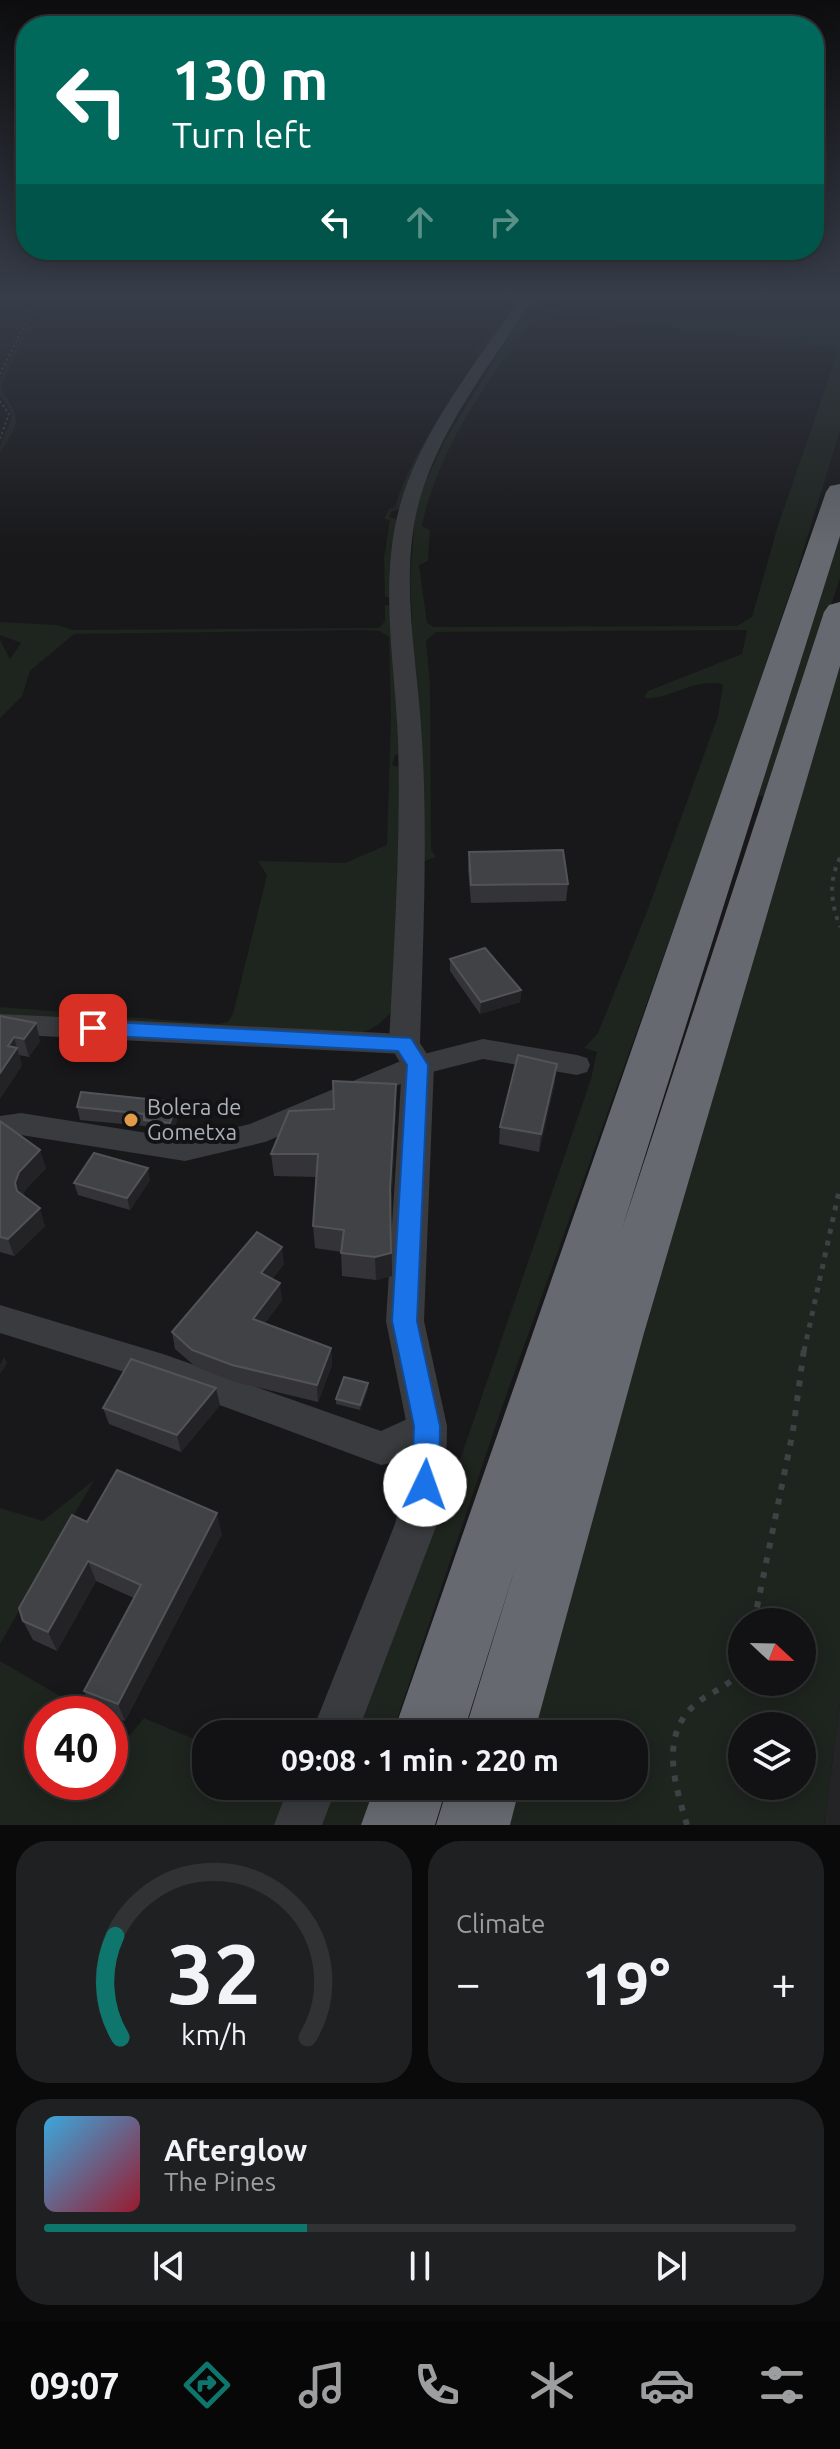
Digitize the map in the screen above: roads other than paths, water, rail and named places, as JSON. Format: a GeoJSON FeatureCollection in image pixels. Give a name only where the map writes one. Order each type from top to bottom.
{"type":"FeatureCollection","features":[{"type":"Feature","properties":{"kind":"highway"},"geometry":{"type":"LineString","coordinates":[[433,1720],[840,492]]}},
{"type":"Feature","properties":{"kind":"highway"},"geometry":{"type":"LineString","coordinates":[[503,1720],[616,1333],[840,612]]}},
{"type":"Feature","properties":{"kind":"highway"},"geometry":{"type":"LineString","coordinates":[[398,1825],[406,1800]]}},
{"type":"Feature","properties":{"kind":"highway"},"geometry":{"type":"LineString","coordinates":[[473,1825],[480,1800]]}},
{"type":"Feature","properties":{"kind":"street"},"geometry":{"type":"LineString","coordinates":[[339,1720],[416,1524],[425,1485],[427,1426],[405,1321],[411,1054],[411,864],[410,742],[401,586],[405,525],[414,491],[432,450],[476,379]]}},
{"type":"Feature","properties":{"kind":"street"},"geometry":{"type":"LineString","coordinates":[[0,1024],[411,1054],[483,1049],[577,1065]]}},
{"type":"Feature","properties":{"kind":"street"},"geometry":{"type":"LineString","coordinates":[[0,1127],[21,1124],[185,1150],[255,1134],[411,1054]]}},
{"type":"Feature","properties":{"kind":"street"},"geometry":{"type":"LineString","coordinates":[[0,1319],[163,1369],[381,1448],[394,1446],[427,1426]]}},
{"type":"Feature","properties":{"kind":"street"},"geometry":{"type":"LineString","coordinates":[[298,1825],[308,1800]]}},
{"type":"Feature","properties":{"kind":"place","name":"Bolera de Gometxa"},"geometry":{"type":"Point","coordinates":[131,1120]}}]}
